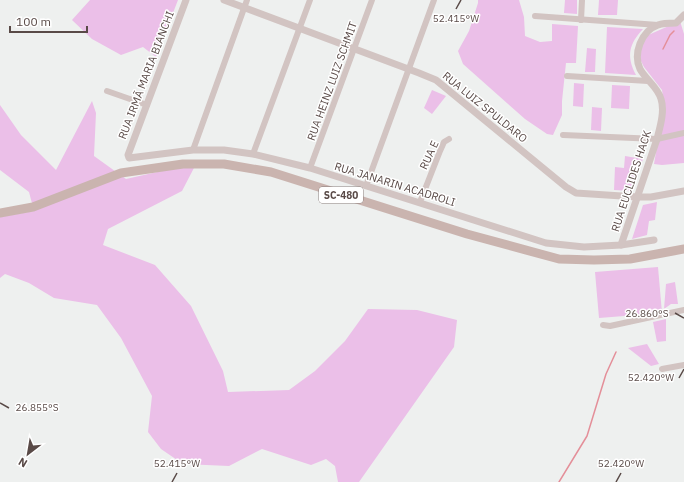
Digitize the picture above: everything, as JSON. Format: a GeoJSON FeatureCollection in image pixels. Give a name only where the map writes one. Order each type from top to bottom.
{"type":"FeatureCollection","features":[{"type":"Feature","properties":{"kind":"main road","name":"SC-480"},"geometry":{"type":"LineString","coordinates":[[0,213],[34,207],[121,173],[183,164],[224,164],[271,172],[467,234],[559,259],[630,259],[684,249]]}},
{"type":"Feature","properties":{"kind":"street","name":"RUA IRMÃ MARIA BIANCHI"},"geometry":{"type":"LineString","coordinates":[[128,157],[186,0]]}},
{"type":"Feature","properties":{"kind":"street","name":"RUA LUIZ SPULDARO"},"geometry":{"type":"LineString","coordinates":[[224,0],[436,80],[566,188],[576,193],[651,197],[684,191]]}},
{"type":"Feature","properties":{"kind":"street"},"geometry":{"type":"LineString","coordinates":[[193,150],[247,0]]}},
{"type":"Feature","properties":{"kind":"street"},"geometry":{"type":"LineString","coordinates":[[253,154],[310,0]]}},
{"type":"Feature","properties":{"kind":"street","name":"RUA HEINZ LUIZ SCHMIT"},"geometry":{"type":"LineString","coordinates":[[310,168],[372,0]]}},
{"type":"Feature","properties":{"kind":"street"},"geometry":{"type":"LineString","coordinates":[[366,186],[434,0]]}},
{"type":"Feature","properties":{"kind":"street"},"geometry":{"type":"LineString","coordinates":[[581,20],[582,0]]}},
{"type":"Feature","properties":{"kind":"street"},"geometry":{"type":"LineString","coordinates":[[535,16],[658,25],[676,23],[684,15]]}},
{"type":"Feature","properties":{"kind":"street","name":"RUA EUCLIDES HACK"},"geometry":{"type":"LineString","coordinates":[[621,245],[660,128],[662,104],[658,91],[648,81],[640,69],[637,57],[640,42],[644,36],[658,25]]}},
{"type":"Feature","properties":{"kind":"street"},"geometry":{"type":"LineString","coordinates":[[567,76],[648,81]]}},
{"type":"Feature","properties":{"kind":"street"},"geometry":{"type":"LineString","coordinates":[[107,91],[147,105]]}},
{"type":"Feature","properties":{"kind":"street"},"geometry":{"type":"LineString","coordinates":[[563,135],[657,139],[684,133]]}},
{"type":"Feature","properties":{"kind":"street","name":"RUA E"},"geometry":{"type":"LineString","coordinates":[[420,202],[444,142],[449,139]]}},
{"type":"Feature","properties":{"kind":"street","name":"RUA JANARIN ACADROLI"},"geometry":{"type":"LineString","coordinates":[[128,157],[136,158],[193,150],[224,150],[253,154],[310,168],[546,243],[584,247],[621,245],[654,240]]}},
{"type":"Feature","properties":{"kind":"street"},"geometry":{"type":"LineString","coordinates":[[603,325],[610,326],[684,310]]}},
{"type":"Feature","properties":{"kind":"street"},"geometry":{"type":"LineString","coordinates":[[662,369],[684,364]]}},
{"type":"Feature","properties":{"kind":"shaded area"},"geometry":{"type":"Polygon","coordinates":[[[90,0],[178,0],[156,57],[143,47],[121,55],[92,39],[72,20],[90,0]]]}},
{"type":"Feature","properties":{"kind":"shaded area"},"geometry":{"type":"Polygon","coordinates":[[[478,0],[519,0],[524,17],[525,36],[540,42],[552,41],[552,24],[578,26],[576,63],[566,63],[562,115],[553,135],[547,134],[525,119],[463,64],[458,51],[469,31],[478,0]]]}},
{"type":"Feature","properties":{"kind":"shaded area"},"geometry":{"type":"Polygon","coordinates":[[[565,0],[577,0],[577,14],[564,13],[565,0]]]}},
{"type":"Feature","properties":{"kind":"shaded area"},"geometry":{"type":"Polygon","coordinates":[[[599,0],[618,0],[617,15],[598,15],[599,0]]]}},
{"type":"Feature","properties":{"kind":"shaded area"},"geometry":{"type":"Polygon","coordinates":[[[680,21],[684,34],[684,163],[662,165],[654,164],[664,104],[662,90],[644,67],[639,57],[641,45],[646,36],[680,21]]]}},
{"type":"Feature","properties":{"kind":"shaded area"},"geometry":{"type":"Polygon","coordinates":[[[607,27],[643,29],[630,50],[631,62],[636,75],[605,73],[607,27]]]}},
{"type":"Feature","properties":{"kind":"shaded area"},"geometry":{"type":"Polygon","coordinates":[[[587,48],[596,49],[595,72],[585,72],[587,48]]]}},
{"type":"Feature","properties":{"kind":"shaded area"},"geometry":{"type":"Polygon","coordinates":[[[574,83],[584,84],[583,107],[573,106],[574,83]]]}},
{"type":"Feature","properties":{"kind":"shaded area"},"geometry":{"type":"Polygon","coordinates":[[[612,85],[630,86],[629,109],[611,108],[612,85]]]}},
{"type":"Feature","properties":{"kind":"shaded area"},"geometry":{"type":"Polygon","coordinates":[[[432,90],[446,96],[432,114],[424,108],[432,90]]]}},
{"type":"Feature","properties":{"kind":"shaded area"},"geometry":{"type":"Polygon","coordinates":[[[92,101],[96,113],[94,156],[126,179],[184,166],[195,166],[182,191],[108,229],[103,245],[155,265],[191,306],[223,371],[228,392],[289,390],[315,371],[345,341],[368,309],[417,310],[457,320],[454,347],[359,482],[338,482],[335,466],[326,459],[311,465],[262,449],[229,466],[183,464],[161,449],[148,432],[152,396],[121,338],[97,305],[54,298],[29,283],[5,274],[0,278],[0,217],[34,211],[29,192],[0,170],[0,105],[21,135],[56,170],[92,101]]]}},
{"type":"Feature","properties":{"kind":"shaded area"},"geometry":{"type":"Polygon","coordinates":[[[592,107],[602,108],[601,131],[591,130],[592,107]]]}},
{"type":"Feature","properties":{"kind":"shaded area"},"geometry":{"type":"Polygon","coordinates":[[[625,156],[643,159],[632,191],[614,190],[615,167],[624,168],[625,156]]]}},
{"type":"Feature","properties":{"kind":"shaded area"},"geometry":{"type":"Polygon","coordinates":[[[657,202],[655,220],[649,221],[647,235],[632,239],[643,205],[657,202]]]}},
{"type":"Feature","properties":{"kind":"shaded area"},"geometry":{"type":"Polygon","coordinates":[[[658,267],[662,313],[599,318],[595,272],[658,267]]]}},
{"type":"Feature","properties":{"kind":"shaded area"},"geometry":{"type":"Polygon","coordinates":[[[675,282],[678,304],[671,304],[664,309],[666,284],[675,282]]]}},
{"type":"Feature","properties":{"kind":"shaded area"},"geometry":{"type":"Polygon","coordinates":[[[666,319],[666,341],[657,342],[653,322],[666,319]]]}},
{"type":"Feature","properties":{"kind":"shaded area"},"geometry":{"type":"Polygon","coordinates":[[[647,344],[659,364],[651,366],[628,348],[647,344]]]}},
{"type":"Feature","properties":{"kind":"waterway"},"geometry":{"type":"LineString","coordinates":[[663,49],[670,35],[674,31]]}},
{"type":"Feature","properties":{"kind":"waterway"},"geometry":{"type":"LineString","coordinates":[[559,482],[587,436],[606,374],[616,352]]}}]}
